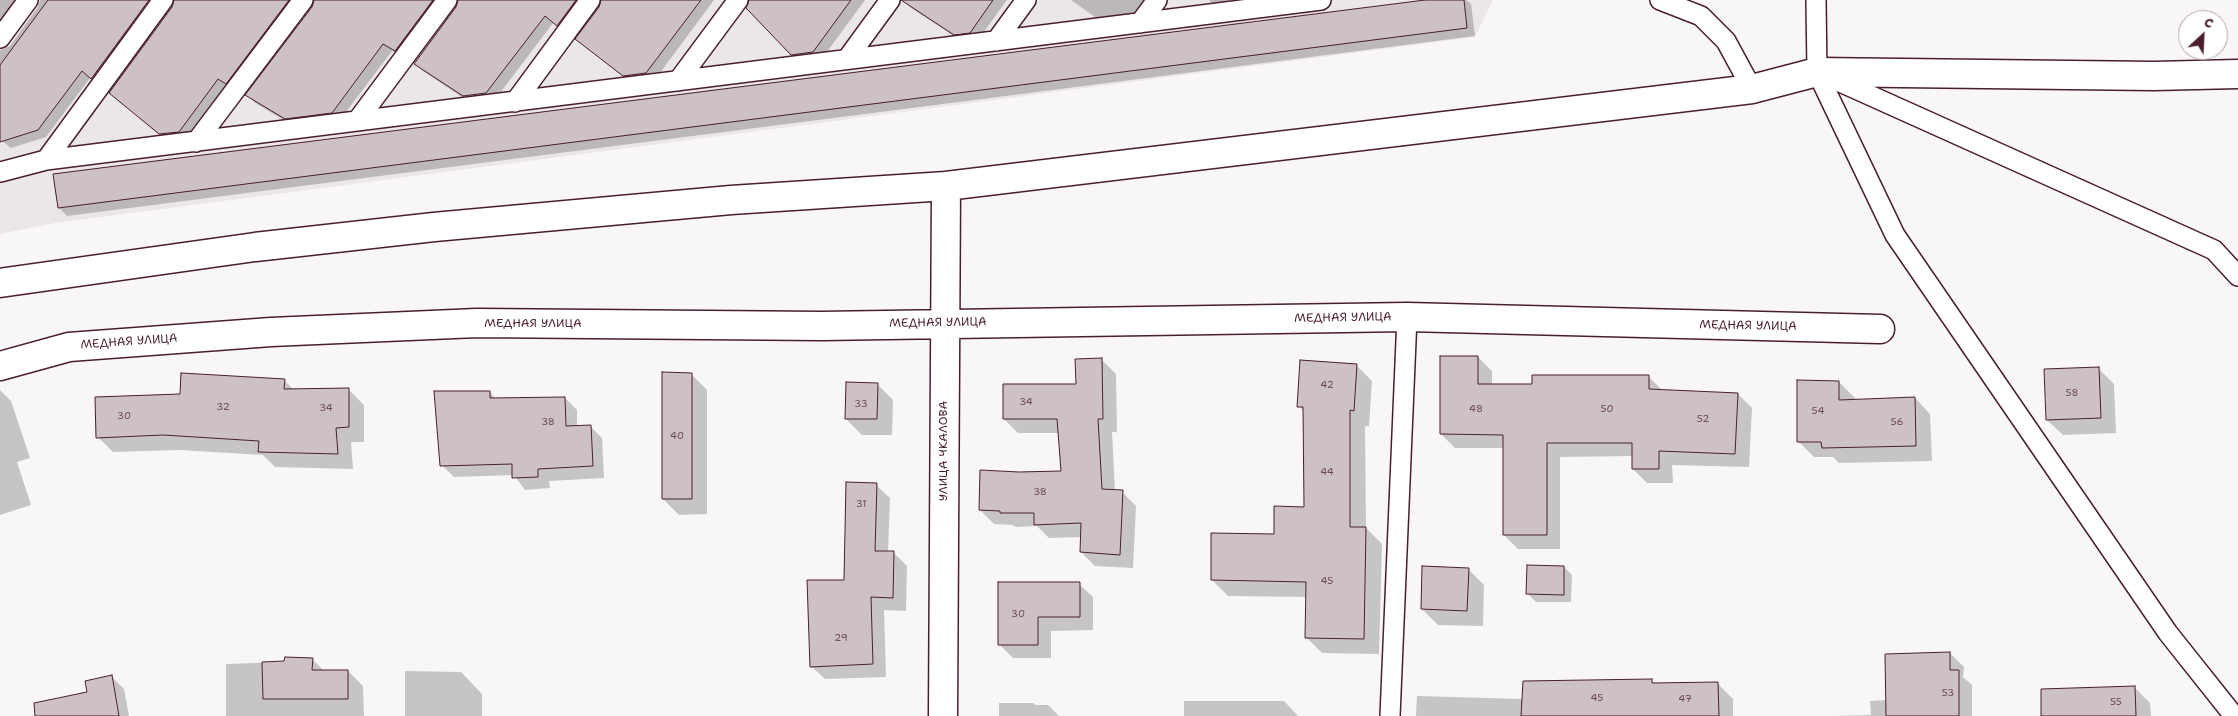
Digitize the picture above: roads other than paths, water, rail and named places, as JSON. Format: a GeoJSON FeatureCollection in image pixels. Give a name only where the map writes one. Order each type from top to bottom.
{"type":"FeatureCollection","features":[{"type":"Feature","properties":{"kind":"street"},"geometry":{"type":"LineString","coordinates":[[0,283],[255,247],[434,227],[731,200],[946,186],[1752,89],[1817,72],[2154,76],[2238,74]]}},
{"type":"Feature","properties":{"kind":"street","name":"УЛИЦА ЧКАЛОВА"},"geometry":{"type":"LineString","coordinates":[[943,716],[946,186]]}},
{"type":"Feature","properties":{"kind":"street","name":"МЕДНАЯ УЛИЦА"},"geometry":{"type":"LineString","coordinates":[[0,366],[69,347],[281,331],[477,323],[821,326],[1407,317],[1880,329]]}},
{"type":"Feature","properties":{"kind":"lane"},"geometry":{"type":"LineString","coordinates":[[0,38],[28,0]]}},
{"type":"Feature","properties":{"kind":"lane"},"geometry":{"type":"LineString","coordinates":[[46,160],[163,0]]}},
{"type":"Feature","properties":{"kind":"lane"},"geometry":{"type":"LineString","coordinates":[[196,142],[303,0]]}},
{"type":"Feature","properties":{"kind":"lane"},"geometry":{"type":"LineString","coordinates":[[357,122],[447,0]]}},
{"type":"Feature","properties":{"kind":"lane"},"geometry":{"type":"LineString","coordinates":[[515,102],[590,0]]}},
{"type":"Feature","properties":{"kind":"lane"},"geometry":{"type":"LineString","coordinates":[[678,81],[738,0]]}},
{"type":"Feature","properties":{"kind":"lane"},"geometry":{"type":"LineString","coordinates":[[848,60],[890,0]]}},
{"type":"Feature","properties":{"kind":"lane"},"geometry":{"type":"LineString","coordinates":[[996,41],[1026,0]]}},
{"type":"Feature","properties":{"kind":"lane"},"geometry":{"type":"LineString","coordinates":[[1140,23],[1157,0]]}},
{"type":"Feature","properties":{"kind":"lane"},"geometry":{"type":"LineString","coordinates":[[0,172],[46,160],[1314,0]]}},
{"type":"Feature","properties":{"kind":"lane"},"geometry":{"type":"LineString","coordinates":[[1660,0],[1701,16],[1726,41],[1752,89]]}},
{"type":"Feature","properties":{"kind":"lane"},"geometry":{"type":"LineString","coordinates":[[1816,0],[1817,72],[1895,235],[2168,633],[2234,716]]}},
{"type":"Feature","properties":{"kind":"lane"},"geometry":{"type":"LineString","coordinates":[[1817,72],[2214,250],[2238,276]]}},
{"type":"Feature","properties":{"kind":"lane"},"geometry":{"type":"LineString","coordinates":[[1390,716],[1407,317]]}}]}
